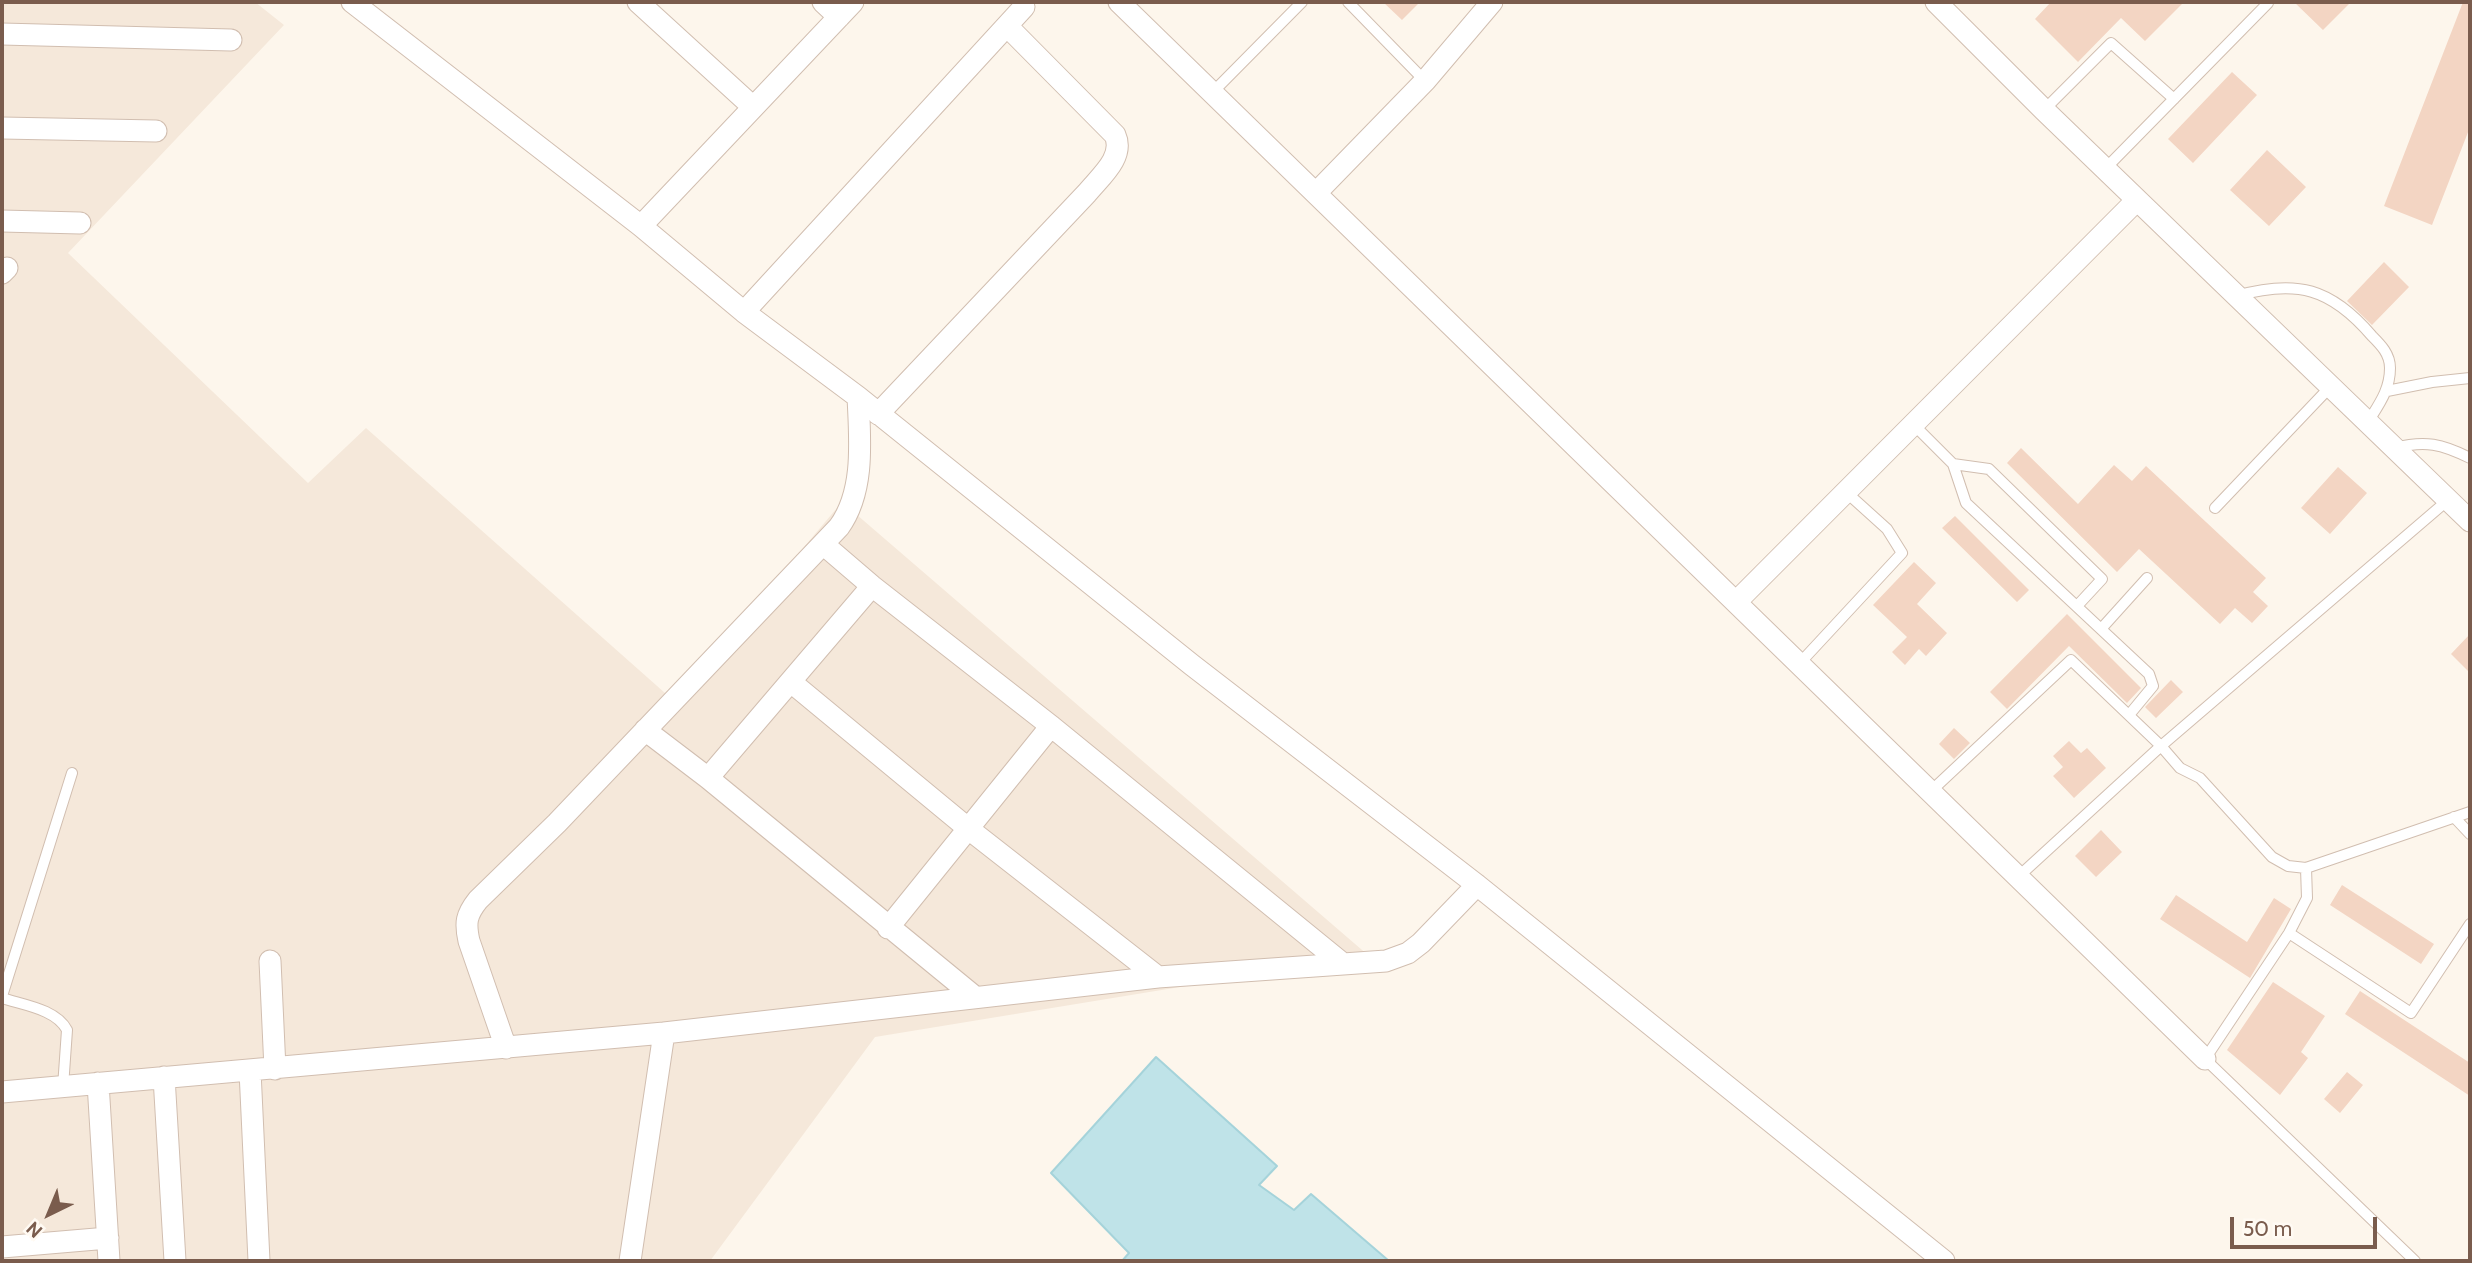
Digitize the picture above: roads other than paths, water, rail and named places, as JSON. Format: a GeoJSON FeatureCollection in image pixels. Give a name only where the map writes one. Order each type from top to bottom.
{"type":"FeatureCollection","features":[{"type":"Feature","properties":{"kind":"street"},"geometry":{"type":"LineString","coordinates":[[352,2],[640,226],[744,312],[858,397],[1192,665],[1477,885],[1944,1261]]}},
{"type":"Feature","properties":{"kind":"street"},"geometry":{"type":"LineString","coordinates":[[638,2],[753,107]]}},
{"type":"Feature","properties":{"kind":"street"},"geometry":{"type":"LineString","coordinates":[[640,226],[846,9],[823,2]]}},
{"type":"Feature","properties":{"kind":"street"},"geometry":{"type":"LineString","coordinates":[[1119,2],[2205,1059]]}},
{"type":"Feature","properties":{"kind":"street"},"geometry":{"type":"LineString","coordinates":[[1316,193],[1425,81],[1492,2]]}},
{"type":"Feature","properties":{"kind":"street"},"geometry":{"type":"LineString","coordinates":[[1936,2],[2044,110],[2470,521]]}},
{"type":"Feature","properties":{"kind":"street"},"geometry":{"type":"LineString","coordinates":[[744,312],[1024,7]]}},
{"type":"Feature","properties":{"kind":"street"},"geometry":{"type":"LineString","coordinates":[[878,414],[1087,193],[1108,169],[1117,153],[1119,144],[1115,135],[1007,26]]}},
{"type":"Feature","properties":{"kind":"street"},"geometry":{"type":"LineString","coordinates":[[2,34],[231,40]]}},
{"type":"Feature","properties":{"kind":"street"},"geometry":{"type":"LineString","coordinates":[[2,128],[156,131]]}},
{"type":"Feature","properties":{"kind":"street"},"geometry":{"type":"LineString","coordinates":[[1736,603],[2137,200]]}},
{"type":"Feature","properties":{"kind":"street"},"geometry":{"type":"LineString","coordinates":[[2,220],[80,223]]}},
{"type":"Feature","properties":{"kind":"street"},"geometry":{"type":"LineString","coordinates":[[506,1048],[469,941],[465,924],[468,913],[823,544],[846,516],[859,470],[858,397]]}},
{"type":"Feature","properties":{"kind":"street"},"geometry":{"type":"LineString","coordinates":[[823,544],[1343,964]]}},
{"type":"Feature","properties":{"kind":"street"},"geometry":{"type":"LineString","coordinates":[[708,778],[872,586]]}},
{"type":"Feature","properties":{"kind":"street"},"geometry":{"type":"LineString","coordinates":[[791,682],[970,830],[1158,977]]}},
{"type":"Feature","properties":{"kind":"street"},"geometry":{"type":"LineString","coordinates":[[888,928],[970,830],[1051,726]]}},
{"type":"Feature","properties":{"kind":"street"},"geometry":{"type":"LineString","coordinates":[[645,730],[708,778],[975,997]]}},
{"type":"Feature","properties":{"kind":"street"},"geometry":{"type":"LineString","coordinates":[[2,1093],[664,1033],[1158,977],[1386,961],[1408,953],[1421,943],[1477,885]]}},
{"type":"Feature","properties":{"kind":"street"},"geometry":{"type":"LineString","coordinates":[[270,961],[275,1069]]}},
{"type":"Feature","properties":{"kind":"street"},"geometry":{"type":"LineString","coordinates":[[629,1261],[664,1033]]}},
{"type":"Feature","properties":{"kind":"street"},"geometry":{"type":"LineString","coordinates":[[250,1071],[259,1261]]}},
{"type":"Feature","properties":{"kind":"street"},"geometry":{"type":"LineString","coordinates":[[164,1077],[175,1261]]}},
{"type":"Feature","properties":{"kind":"street"},"geometry":{"type":"LineString","coordinates":[[98,1083],[109,1261]]}},
{"type":"Feature","properties":{"kind":"street"},"geometry":{"type":"LineString","coordinates":[[2,1247],[108,1238]]}},
{"type":"Feature","properties":{"kind":"lane"},"geometry":{"type":"LineString","coordinates":[[1212,93],[1302,2]]}},
{"type":"Feature","properties":{"kind":"lane"},"geometry":{"type":"LineString","coordinates":[[1348,2],[1425,81]]}},
{"type":"Feature","properties":{"kind":"lane"},"geometry":{"type":"LineString","coordinates":[[2105,169],[2268,3]]}},
{"type":"Feature","properties":{"kind":"lane"},"geometry":{"type":"LineString","coordinates":[[2044,110],[2111,43],[2174,99]]}},
{"type":"Feature","properties":{"kind":"lane"},"geometry":{"type":"LineString","coordinates":[[2236,296],[2260,290],[2310,290],[2339,302],[2386,351],[2390,366],[2387,391],[2368,422]]}},
{"type":"Feature","properties":{"kind":"lane"},"geometry":{"type":"LineString","coordinates":[[2387,391],[2470,378]]}},
{"type":"Feature","properties":{"kind":"lane"},"geometry":{"type":"LineString","coordinates":[[2215,508],[2331,386]]}},
{"type":"Feature","properties":{"kind":"lane"},"geometry":{"type":"LineString","coordinates":[[1913,424],[1953,464],[1966,503],[2149,674],[2152,686],[2129,715]]}},
{"type":"Feature","properties":{"kind":"lane"},"geometry":{"type":"LineString","coordinates":[[2395,448],[2416,442],[2450,448],[2470,458]]}},
{"type":"Feature","properties":{"kind":"lane"},"geometry":{"type":"LineString","coordinates":[[1953,464],[1989,469],[2102,579],[2077,607]]}},
{"type":"Feature","properties":{"kind":"lane"},"geometry":{"type":"LineString","coordinates":[[1799,664],[1902,553],[1887,529],[1846,492]]}},
{"type":"Feature","properties":{"kind":"lane"},"geometry":{"type":"LineString","coordinates":[[2018,877],[2161,746],[2448,500]]}},
{"type":"Feature","properties":{"kind":"lane"},"geometry":{"type":"LineString","coordinates":[[2101,629],[2147,578]]}},
{"type":"Feature","properties":{"kind":"lane"},"geometry":{"type":"LineString","coordinates":[[1930,792],[2071,660],[2161,746],[2180,768],[2200,778],[2272,857],[2288,866],[2306,868],[2470,812]]}},
{"type":"Feature","properties":{"kind":"lane"},"geometry":{"type":"LineString","coordinates":[[63,1087],[67,1030],[63,1022],[52,1015],[2,997],[72,774]]}},
{"type":"Feature","properties":{"kind":"lane"},"geometry":{"type":"LineString","coordinates":[[2454,817],[2470,835]]}},
{"type":"Feature","properties":{"kind":"lane"},"geometry":{"type":"LineString","coordinates":[[2306,868],[2306,898],[2289,933],[2205,1059],[2415,1261]]}},
{"type":"Feature","properties":{"kind":"lane"},"geometry":{"type":"LineString","coordinates":[[2289,933],[2411,1013],[2470,924]]}},
{"type":"Feature","properties":{"kind":"water"},"geometry":{"type":"Polygon","coordinates":[[[1156,1057],[1277,1166],[1259,1185],[1294,1210],[1311,1194],[1389,1261],[1122,1261],[1129,1253],[1051,1173],[1156,1057]]]}}]}
